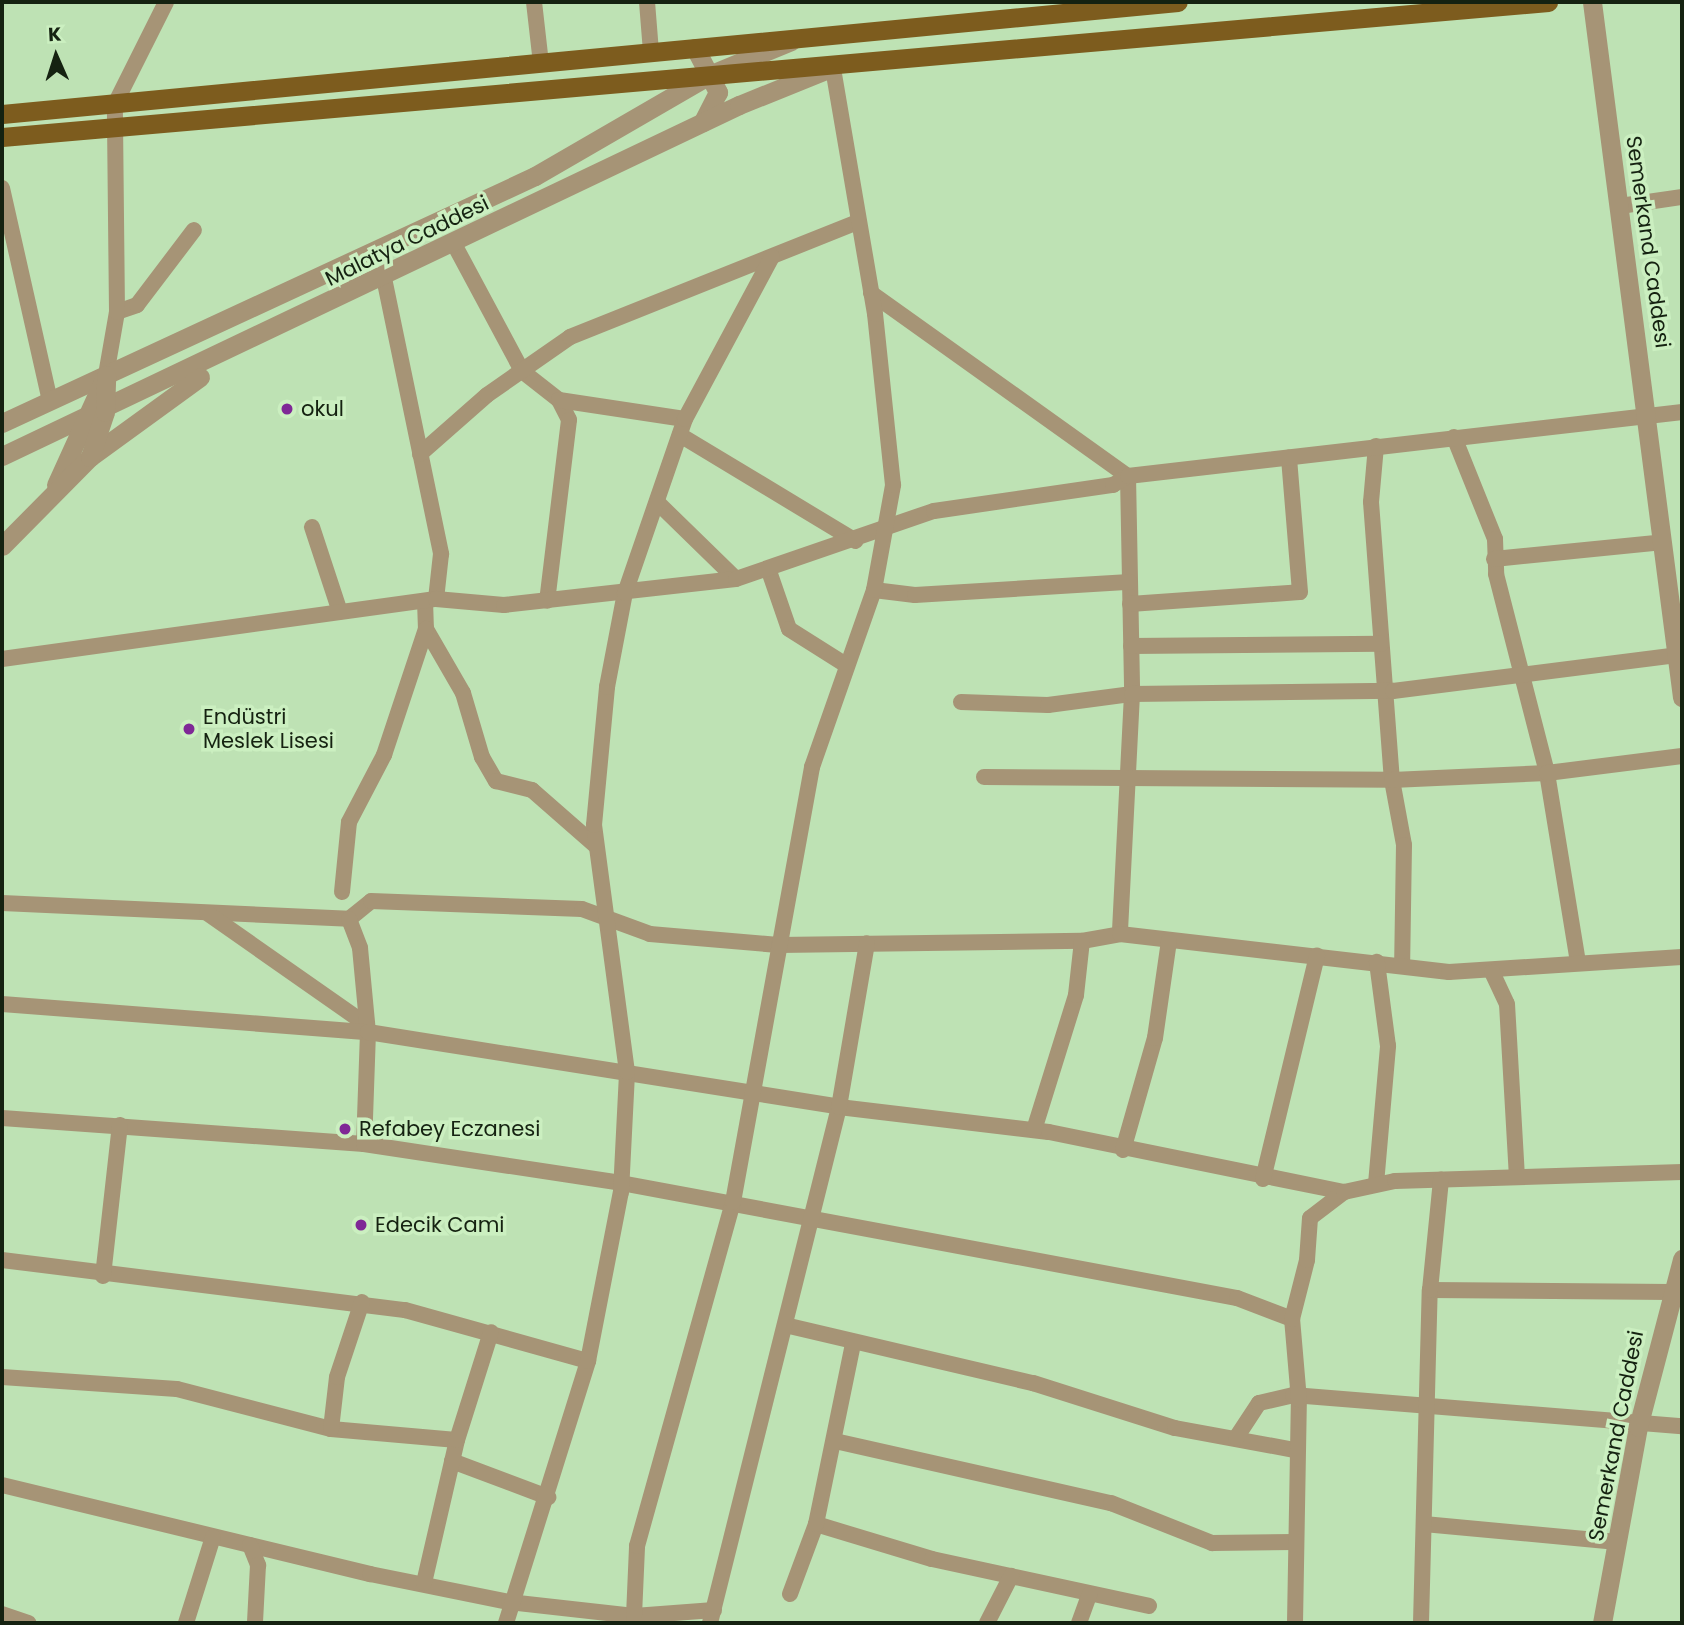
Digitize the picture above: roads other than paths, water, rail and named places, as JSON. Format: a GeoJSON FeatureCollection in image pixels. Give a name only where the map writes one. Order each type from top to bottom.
{"type":"FeatureCollection","features":[{"type":"Feature","properties":{"kind":"main road"},"geometry":{"type":"LineString","coordinates":[[2,114],[795,39],[1107,5],[1178,2]]}},
{"type":"Feature","properties":{"kind":"main road"},"geometry":{"type":"LineString","coordinates":[[2,137],[709,75],[832,67],[1548,2]]}},
{"type":"Feature","properties":{"kind":"street"},"geometry":{"type":"LineString","coordinates":[[90,457],[105,412],[106,375],[117,312],[115,104],[166,2]]}},
{"type":"Feature","properties":{"kind":"street"},"geometry":{"type":"LineString","coordinates":[[534,2],[541,63]]}},
{"type":"Feature","properties":{"kind":"street"},"geometry":{"type":"LineString","coordinates":[[648,2],[651,52]]}},
{"type":"Feature","properties":{"kind":"street","name":"Semerkand Caddesi"},"geometry":{"type":"LineString","coordinates":[[1592,2],[1648,414],[1678,646],[1682,697]]}},
{"type":"Feature","properties":{"kind":"street"},"geometry":{"type":"LineString","coordinates":[[2,423],[535,176],[709,75],[795,39]]}},
{"type":"Feature","properties":{"kind":"street"},"geometry":{"type":"LineString","coordinates":[[695,48],[718,92],[703,122]]}},
{"type":"Feature","properties":{"kind":"street"},"geometry":{"type":"LineString","coordinates":[[635,1620],[638,1546],[659,1454],[733,1202],[748,1089],[779,946],[812,767],[874,590],[893,485],[871,293],[832,67]]}},
{"type":"Feature","properties":{"kind":"street","name":"Malatya Caddesi"},"geometry":{"type":"LineString","coordinates":[[2,456],[105,412],[703,122],[832,67]]}},
{"type":"Feature","properties":{"kind":"street"},"geometry":{"type":"LineString","coordinates":[[2,188],[50,401]]}},
{"type":"Feature","properties":{"kind":"street"},"geometry":{"type":"LineString","coordinates":[[1620,206],[1682,197]]}},
{"type":"Feature","properties":{"kind":"street"},"geometry":{"type":"LineString","coordinates":[[420,454],[522,371],[570,337],[858,222]]}},
{"type":"Feature","properties":{"kind":"street"},"geometry":{"type":"LineString","coordinates":[[117,312],[137,305],[194,230]]}},
{"type":"Feature","properties":{"kind":"street"},"geometry":{"type":"LineString","coordinates":[[454,244],[522,371],[559,400],[569,420],[571,446],[547,601]]}},
{"type":"Feature","properties":{"kind":"street"},"geometry":{"type":"LineString","coordinates":[[506,1623],[509,1602],[548,1497],[588,1361],[621,1182],[627,1072],[596,846],[607,687],[625,593],[685,419],[772,257]]}},
{"type":"Feature","properties":{"kind":"street"},"geometry":{"type":"LineString","coordinates":[[342,892],[349,822],[384,754],[426,629],[441,554],[384,278]]}},
{"type":"Feature","properties":{"kind":"street"},"geometry":{"type":"LineString","coordinates":[[871,293],[1128,476]]}},
{"type":"Feature","properties":{"kind":"street"},"geometry":{"type":"LineString","coordinates":[[2,546],[54,490],[90,457],[254,340]]}},
{"type":"Feature","properties":{"kind":"street"},"geometry":{"type":"LineString","coordinates":[[54,490],[80,423],[106,375]]}},
{"type":"Feature","properties":{"kind":"street"},"geometry":{"type":"LineString","coordinates":[[559,400],[685,419]]}},
{"type":"Feature","properties":{"kind":"street"},"geometry":{"type":"LineString","coordinates":[[2,659],[430,600],[547,601],[736,579],[769,571],[886,531],[934,511],[1113,485],[1128,476],[1682,412]]}},
{"type":"Feature","properties":{"kind":"street"},"geometry":{"type":"LineString","coordinates":[[680,435],[856,541]]}},
{"type":"Feature","properties":{"kind":"street"},"geometry":{"type":"LineString","coordinates":[[1454,437],[1495,539],[1494,559],[1547,773],[1578,962]]}},
{"type":"Feature","properties":{"kind":"street"},"geometry":{"type":"LineString","coordinates":[[1376,446],[1371,502],[1392,780],[1404,845],[1402,966]]}},
{"type":"Feature","properties":{"kind":"street"},"geometry":{"type":"LineString","coordinates":[[1130,604],[1300,592],[1289,457]]}},
{"type":"Feature","properties":{"kind":"street"},"geometry":{"type":"LineString","coordinates":[[1120,934],[1132,694],[1128,476]]}},
{"type":"Feature","properties":{"kind":"street"},"geometry":{"type":"LineString","coordinates":[[657,502],[736,579]]}},
{"type":"Feature","properties":{"kind":"street"},"geometry":{"type":"LineString","coordinates":[[312,527],[340,612]]}},
{"type":"Feature","properties":{"kind":"street"},"geometry":{"type":"LineString","coordinates":[[1494,559],[1663,542]]}},
{"type":"Feature","properties":{"kind":"street"},"geometry":{"type":"LineString","coordinates":[[769,571],[789,629],[846,665]]}},
{"type":"Feature","properties":{"kind":"street"},"geometry":{"type":"LineString","coordinates":[[874,590],[915,595],[1130,582]]}},
{"type":"Feature","properties":{"kind":"street"},"geometry":{"type":"LineString","coordinates":[[426,629],[463,693],[482,757],[496,781],[532,790],[596,846]]}},
{"type":"Feature","properties":{"kind":"street"},"geometry":{"type":"LineString","coordinates":[[1131,646],[1381,644]]}},
{"type":"Feature","properties":{"kind":"street"},"geometry":{"type":"LineString","coordinates":[[961,702],[1048,705],[1132,694],[1386,691],[1522,674],[1678,646]]}},
{"type":"Feature","properties":{"kind":"street"},"geometry":{"type":"LineString","coordinates":[[985,777],[1392,780],[1547,773],[1682,756]]}},
{"type":"Feature","properties":{"kind":"street"},"geometry":{"type":"LineString","coordinates":[[2,903],[349,919],[371,901],[582,909],[605,923],[650,934],[779,946],[1082,941],[1120,934],[1402,966],[1492,972],[1578,962],[1682,957]]}},
{"type":"Feature","properties":{"kind":"street"},"geometry":{"type":"LineString","coordinates":[[207,912],[367,1028]]}},
{"type":"Feature","properties":{"kind":"street"},"geometry":{"type":"LineString","coordinates":[[349,919],[360,948],[367,1028],[364,1144]]}},
{"type":"Feature","properties":{"kind":"street"},"geometry":{"type":"LineString","coordinates":[[1034,1130],[1076,995],[1082,941]]}},
{"type":"Feature","properties":{"kind":"street"},"geometry":{"type":"LineString","coordinates":[[1123,1150],[1155,1038],[1169,941]]}},
{"type":"Feature","properties":{"kind":"street"},"geometry":{"type":"LineString","coordinates":[[2,1485],[213,1537],[509,1602],[635,1620],[712,1617],[839,1107],[867,943]]}},
{"type":"Feature","properties":{"kind":"street"},"geometry":{"type":"LineString","coordinates":[[1263,1179],[1317,955]]}},
{"type":"Feature","properties":{"kind":"street"},"geometry":{"type":"LineString","coordinates":[[1376,1184],[1388,1046],[1377,962]]}},
{"type":"Feature","properties":{"kind":"street"},"geometry":{"type":"LineString","coordinates":[[1492,972],[1507,1004],[1517,1175]]}},
{"type":"Feature","properties":{"kind":"street"},"geometry":{"type":"LineString","coordinates":[[2,1004],[367,1028],[627,1072],[748,1089],[839,1107],[1034,1130],[1263,1179],[1344,1192],[1376,1184],[1517,1175],[1682,1172]]}},
{"type":"Feature","properties":{"kind":"street"},"geometry":{"type":"LineString","coordinates":[[2,1118],[364,1144],[621,1182],[1237,1298],[1292,1319]]}},
{"type":"Feature","properties":{"kind":"street"},"geometry":{"type":"LineString","coordinates":[[103,1276],[120,1125]]}},
{"type":"Feature","properties":{"kind":"street"},"geometry":{"type":"LineString","coordinates":[[1421,1623],[1430,1290],[1441,1180]]}},
{"type":"Feature","properties":{"kind":"street"},"geometry":{"type":"LineString","coordinates":[[1294,1623],[1298,1396],[1292,1319],[1310,1218],[1344,1192]]}},
{"type":"Feature","properties":{"kind":"street","name":"Semerkand Caddesi"},"geometry":{"type":"LineString","coordinates":[[1602,1623],[1638,1427],[1682,1259]]}},
{"type":"Feature","properties":{"kind":"street"},"geometry":{"type":"LineString","coordinates":[[2,1260],[103,1276],[362,1303],[492,1332],[588,1361]]}},
{"type":"Feature","properties":{"kind":"street"},"geometry":{"type":"LineString","coordinates":[[1430,1290],[1673,1299]]}},
{"type":"Feature","properties":{"kind":"street"},"geometry":{"type":"LineString","coordinates":[[331,1429],[337,1377],[362,1303]]}},
{"type":"Feature","properties":{"kind":"street"},"geometry":{"type":"LineString","coordinates":[[785,1325],[1033,1383],[1175,1428],[1295,1450]]}},
{"type":"Feature","properties":{"kind":"street"},"geometry":{"type":"LineString","coordinates":[[424,1583],[457,1440],[492,1332]]}},
{"type":"Feature","properties":{"kind":"street"},"geometry":{"type":"LineString","coordinates":[[790,1594],[816,1524],[853,1343]]}},
{"type":"Feature","properties":{"kind":"street"},"geometry":{"type":"LineString","coordinates":[[2,1377],[177,1389],[331,1429],[457,1440]]}},
{"type":"Feature","properties":{"kind":"street"},"geometry":{"type":"LineString","coordinates":[[1236,1438],[1259,1403],[1298,1396],[1427,1401],[1638,1427],[1682,1426]]}},
{"type":"Feature","properties":{"kind":"street"},"geometry":{"type":"LineString","coordinates":[[835,1441],[1111,1503],[1212,1543],[1294,1542]]}},
{"type":"Feature","properties":{"kind":"street"},"geometry":{"type":"LineString","coordinates":[[452,1461],[548,1497]]}},
{"type":"Feature","properties":{"kind":"street"},"geometry":{"type":"LineString","coordinates":[[816,1524],[1011,1576],[1149,1606]]}},
{"type":"Feature","properties":{"kind":"street"},"geometry":{"type":"LineString","coordinates":[[1424,1524],[1617,1542]]}},
{"type":"Feature","properties":{"kind":"street"},"geometry":{"type":"LineString","coordinates":[[186,1623],[213,1537]]}},
{"type":"Feature","properties":{"kind":"street"},"geometry":{"type":"LineString","coordinates":[[250,1545],[259,1574],[255,1623]]}},
{"type":"Feature","properties":{"kind":"street"},"geometry":{"type":"LineString","coordinates":[[987,1623],[1011,1576]]}},
{"type":"Feature","properties":{"kind":"street"},"geometry":{"type":"LineString","coordinates":[[1079,1623],[1089,1595]]}},
{"type":"Feature","properties":{"kind":"street"},"geometry":{"type":"LineString","coordinates":[[2,1614],[28,1623]]}},
{"type":"Feature","properties":{"kind":"place","name":"okul"},"geometry":{"type":"Point","coordinates":[287,409]}},
{"type":"Feature","properties":{"kind":"place","name":"Endüstri Meslek Lisesi"},"geometry":{"type":"Point","coordinates":[189,729]}},
{"type":"Feature","properties":{"kind":"place","name":"Refabey Eczanesi"},"geometry":{"type":"Point","coordinates":[345,1129]}},
{"type":"Feature","properties":{"kind":"place","name":"Edecik Cami"},"geometry":{"type":"Point","coordinates":[361,1225]}}]}
